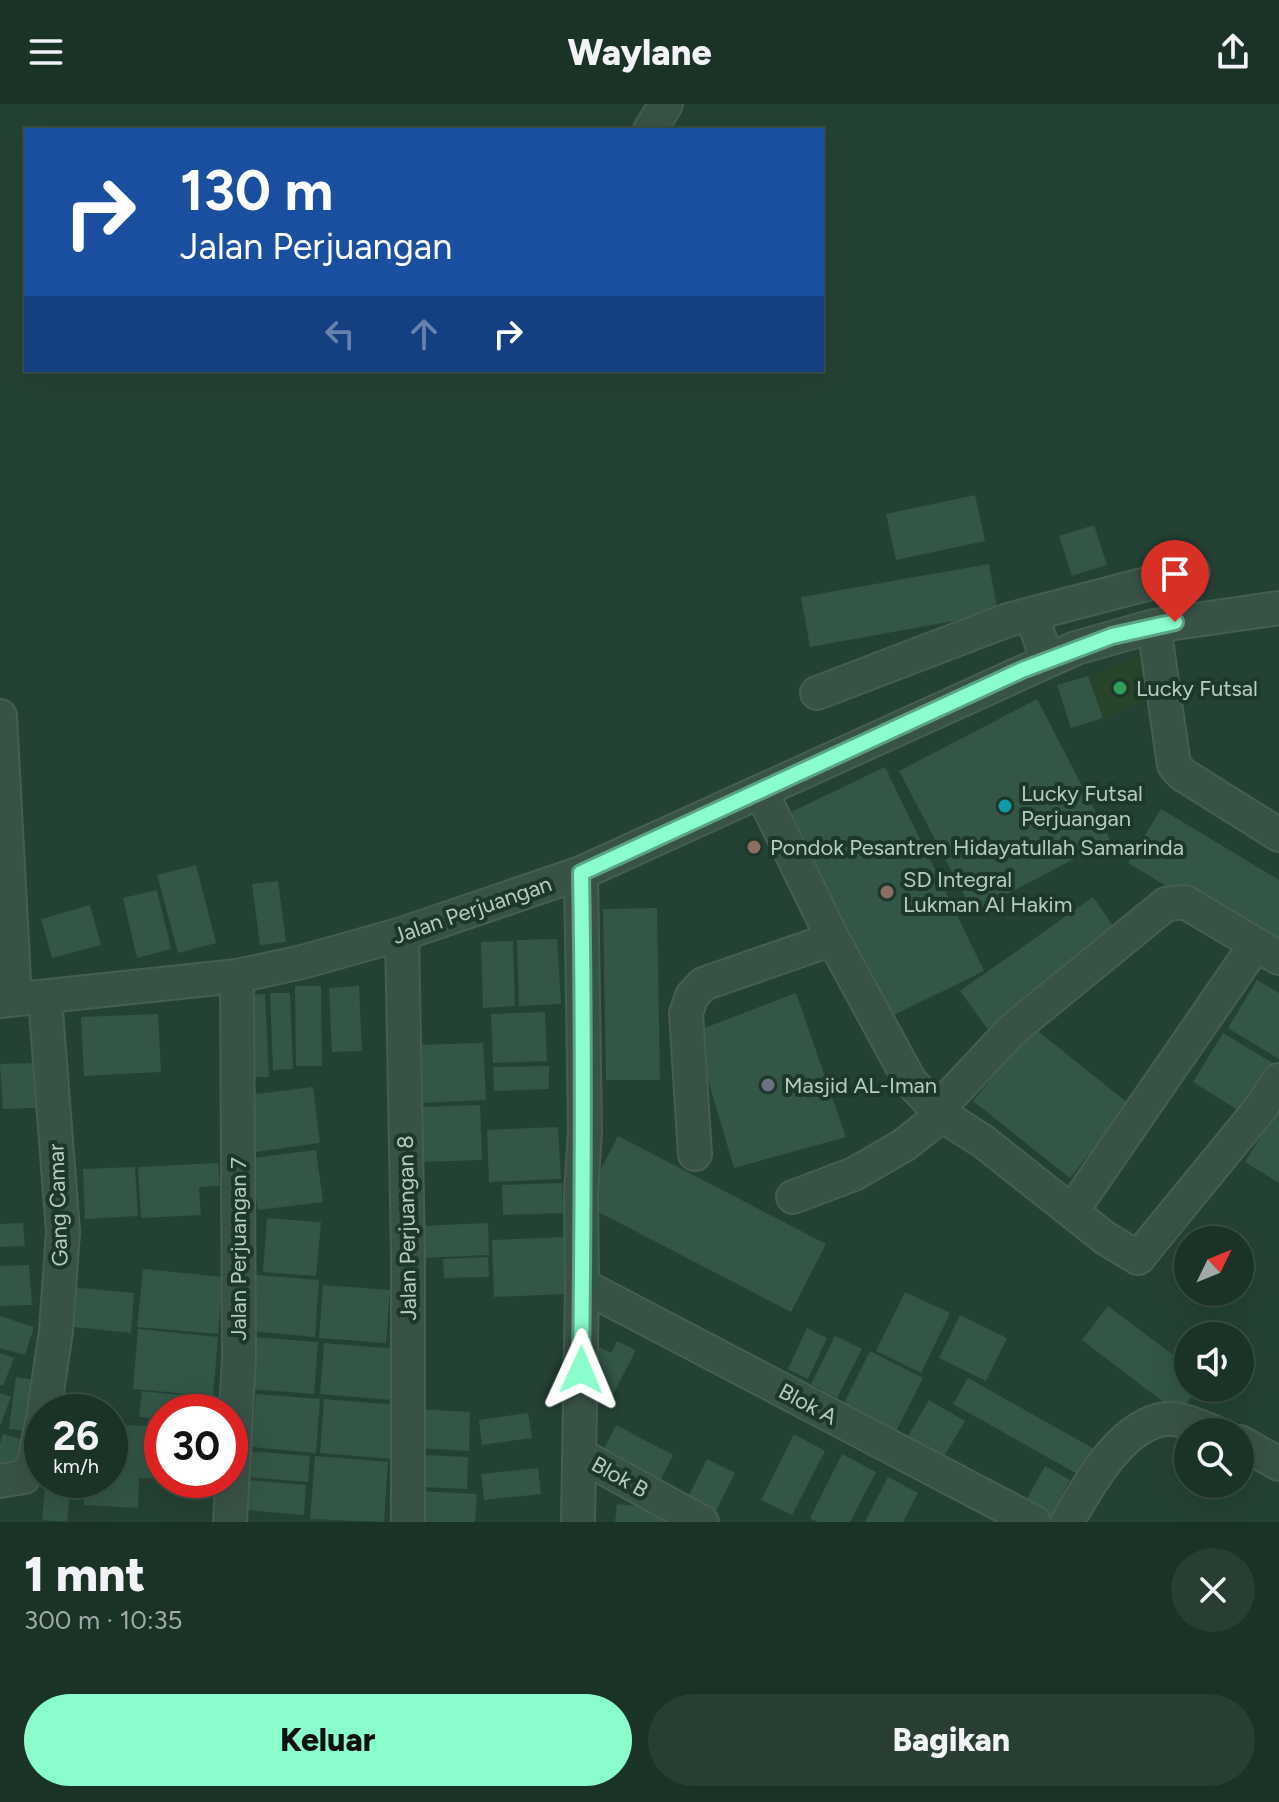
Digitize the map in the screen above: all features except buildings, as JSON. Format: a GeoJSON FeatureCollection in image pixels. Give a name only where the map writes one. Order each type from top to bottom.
{"type":"FeatureCollection","features":[{"type":"Feature","properties":{"kind":"street"},"geometry":{"type":"LineString","coordinates":[[651,128],[666,104]]}},
{"type":"Feature","properties":{"kind":"street"},"geometry":{"type":"LineString","coordinates":[[817,693],[1008,620],[1193,572]]}},
{"type":"Feature","properties":{"kind":"street","name":"Jalan Perjuangan"},"geometry":{"type":"LineString","coordinates":[[20,999],[237,976],[302,962],[402,934],[581,873],[1047,660],[1112,636],[1154,626],[1279,608]]}},
{"type":"Feature","properties":{"kind":"street"},"geometry":{"type":"LineString","coordinates":[[1027,615],[1037,630],[1047,660]]}},
{"type":"Feature","properties":{"kind":"street"},"geometry":{"type":"LineString","coordinates":[[1154,626],[1174,765],[1182,774],[1279,835]]}},
{"type":"Feature","properties":{"kind":"street","name":"Gang Camar"},"geometry":{"type":"LineString","coordinates":[[0,716],[20,999],[63,1232],[56,1331],[47,1394]]}},
{"type":"Feature","properties":{"kind":"street"},"geometry":{"type":"LineString","coordinates":[[761,791],[833,939],[910,1081],[940,1113],[984,1142],[1105,1238],[1138,1258],[1259,1110],[1279,1080]]}},
{"type":"Feature","properties":{"kind":"street"},"geometry":{"type":"LineString","coordinates":[[578,1522],[581,1193],[585,1131],[581,873]]}},
{"type":"Feature","properties":{"kind":"street"},"geometry":{"type":"LineString","coordinates":[[793,1197],[854,1174],[904,1145],[940,1113],[1012,1030],[1166,904],[1185,902],[1268,951],[1072,1211]]}},
{"type":"Feature","properties":{"kind":"street","name":"Jalan Perjuangan 8"},"geometry":{"type":"LineString","coordinates":[[402,934],[408,1253],[408,1522]]}},
{"type":"Feature","properties":{"kind":"street"},"geometry":{"type":"LineString","coordinates":[[695,1154],[686,1013],[692,996],[703,984],[833,939]]}},
{"type":"Feature","properties":{"kind":"street","name":"Jalan Perjuangan 7"},"geometry":{"type":"LineString","coordinates":[[230,1522],[239,1358],[237,976]]}},
{"type":"Feature","properties":{"kind":"street","name":"Blok A"},"geometry":{"type":"LineString","coordinates":[[582,1285],[1034,1522]]}},
{"type":"Feature","properties":{"kind":"street"},"geometry":{"type":"LineString","coordinates":[[1067,1522],[1094,1475],[1121,1443],[1147,1425],[1167,1419],[1174,1420]]}},
{"type":"Feature","properties":{"kind":"street"},"geometry":{"type":"LineString","coordinates":[[1254,1450],[1279,1464]]}},
{"type":"Feature","properties":{"kind":"street","name":"Blok B"},"geometry":{"type":"LineString","coordinates":[[580,1455],[702,1522]]}},
{"type":"Feature","properties":{"kind":"street"},"geometry":{"type":"LineString","coordinates":[[0,1481],[24,1477]]}},
{"type":"Feature","properties":{"kind":"green space","name":"Lucky Futsal"},"geometry":{"type":"Polygon","coordinates":[[[1142,657],[1150,699],[1103,718],[1088,676],[1142,657]]]}},
{"type":"Feature","properties":{"kind":"place","name":"Lucky Futsal"},"geometry":{"type":"Point","coordinates":[1120,688]}},
{"type":"Feature","properties":{"kind":"place","name":"Lucky Futsal Perjuangan"},"geometry":{"type":"Point","coordinates":[1005,806]}},
{"type":"Feature","properties":{"kind":"place","name":"Pondok Pesantren Hidayatullah Samarinda"},"geometry":{"type":"Point","coordinates":[754,847]}},
{"type":"Feature","properties":{"kind":"place","name":"SD Integral Lukman Al Hakim"},"geometry":{"type":"Point","coordinates":[887,892]}},
{"type":"Feature","properties":{"kind":"place","name":"Masjid AL-Iman"},"geometry":{"type":"Point","coordinates":[768,1085]}},
{"type":"Feature","properties":{"kind":"route"},"geometry":{"type":"LineString","coordinates":[[581,1370],[581,1193],[585,1131],[581,873],[1022,670],[1112,636],[1175,622]]}}]}
